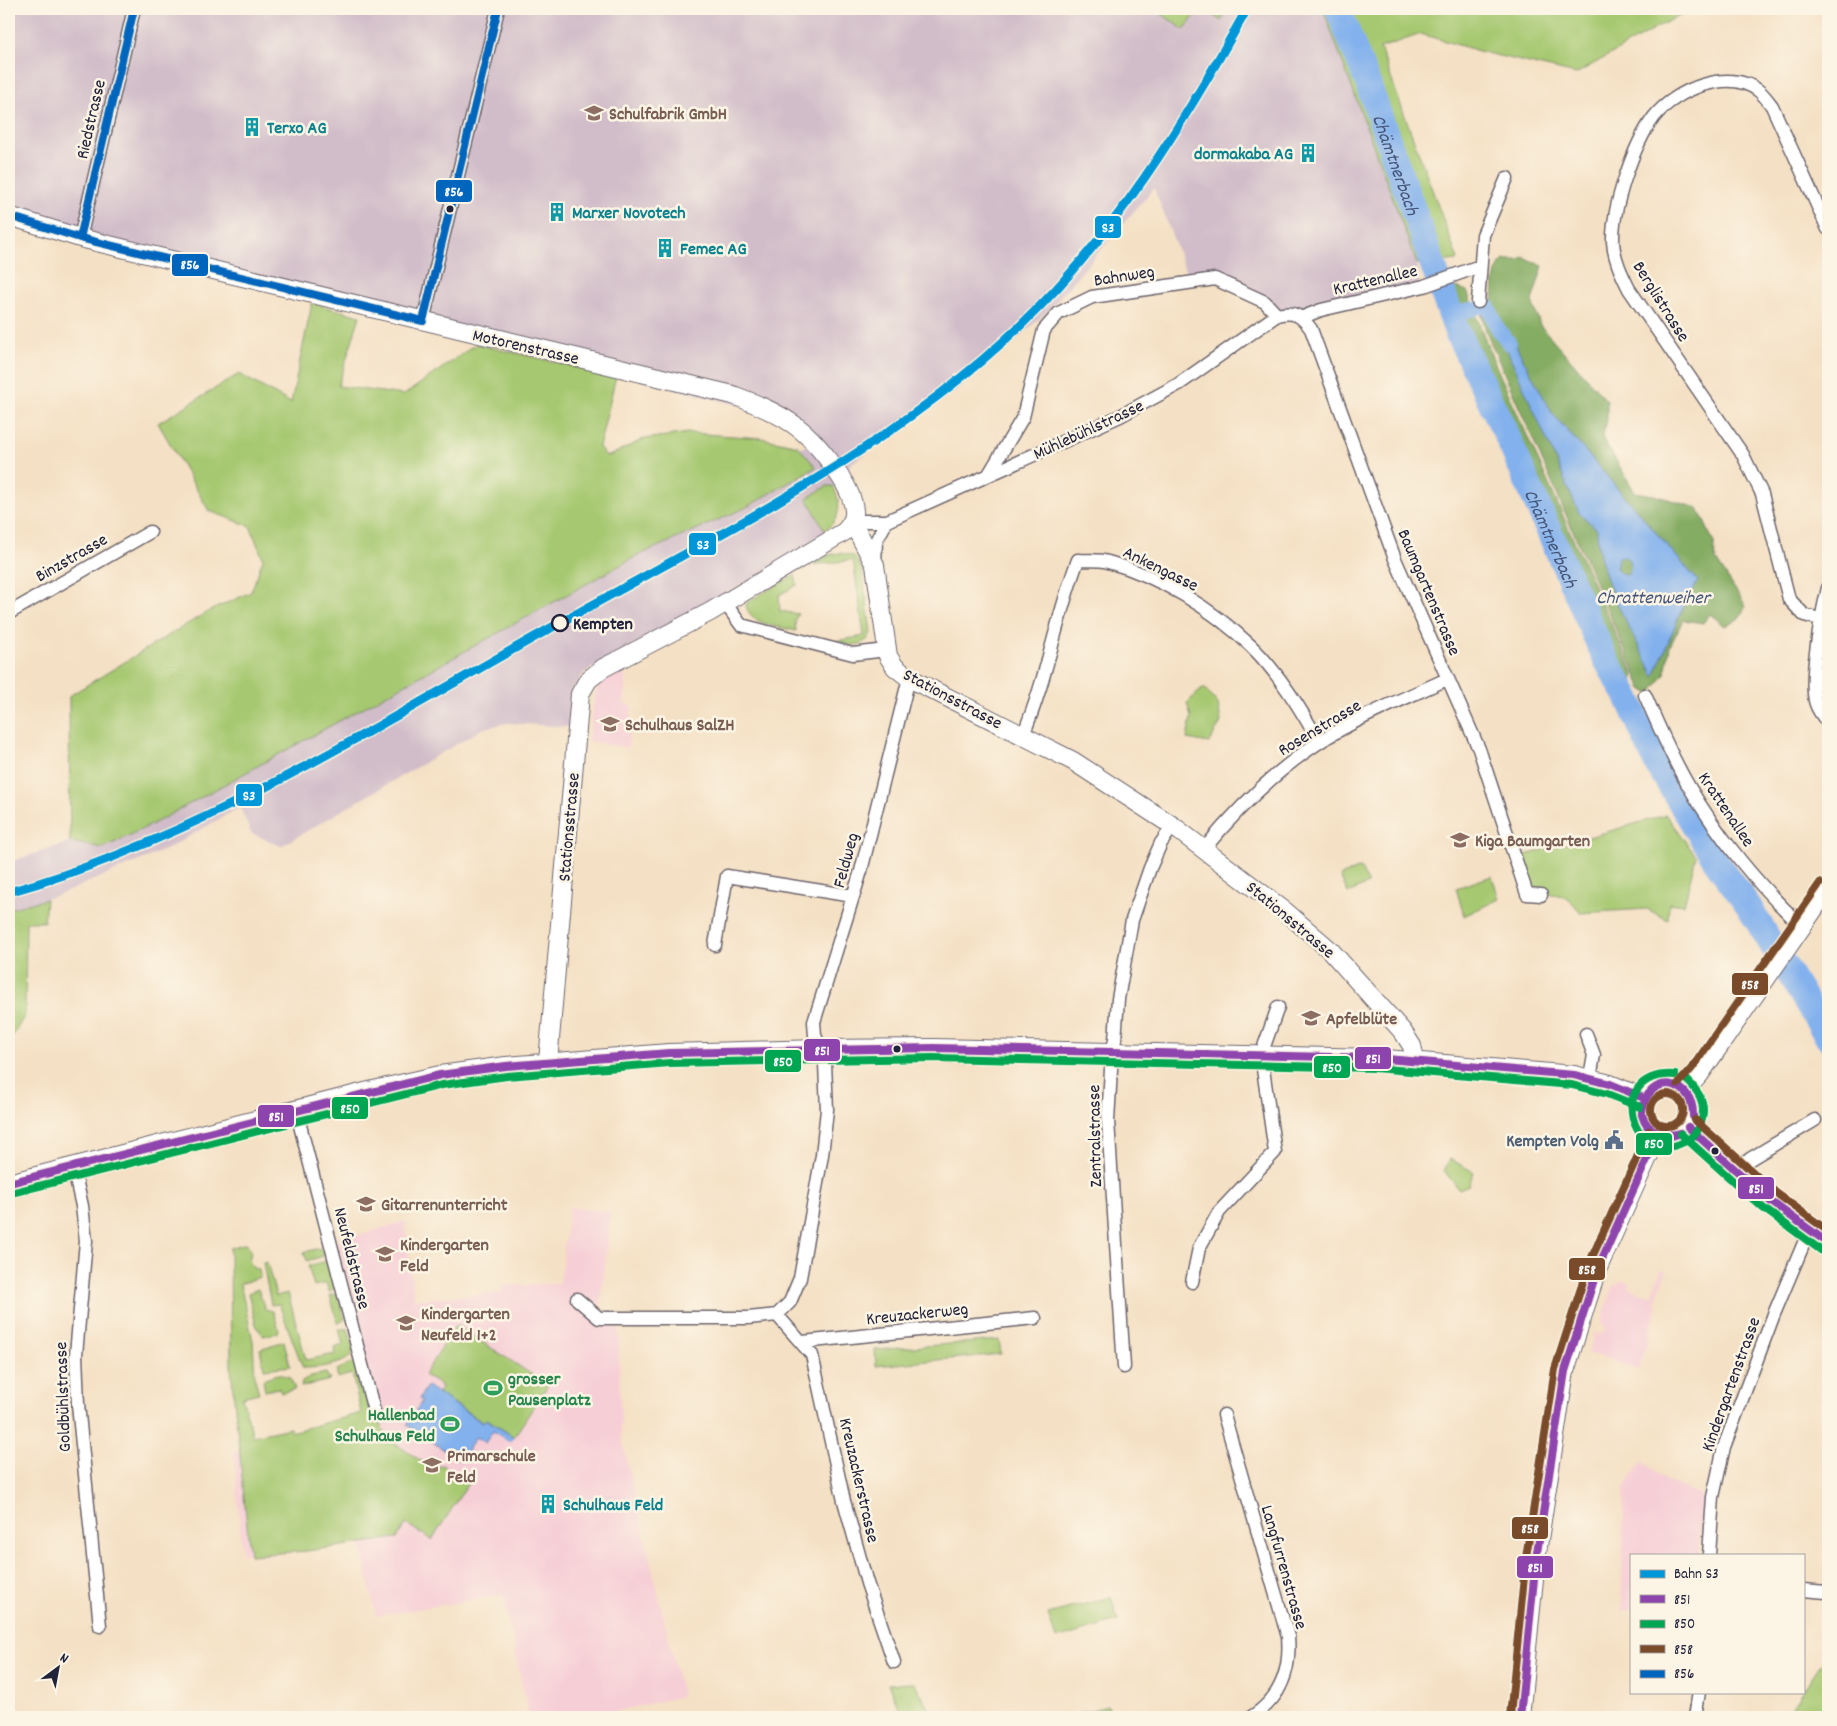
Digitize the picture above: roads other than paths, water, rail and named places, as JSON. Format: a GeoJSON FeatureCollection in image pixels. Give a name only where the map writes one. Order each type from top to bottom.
{"type":"FeatureCollection","features":[{"type":"Feature","properties":{"kind":"main road","name":"Motorenstrasse"},"geometry":{"type":"LineString","coordinates":[[9,216],[80,238],[733,395],[766,408],[805,433],[828,459],[849,495],[854,511],[852,521],[875,564],[885,625],[886,650]]}},
{"type":"Feature","properties":{"kind":"main road"},"geometry":{"type":"LineString","coordinates":[[725,603],[841,534],[852,521]]}},
{"type":"Feature","properties":{"kind":"main road","name":"Stationsstrasse"},"geometry":{"type":"LineString","coordinates":[[548,1062],[580,694],[588,680],[603,668],[725,603]]}},
{"type":"Feature","properties":{"kind":"main road","name":"Stationsstrasse"},"geometry":{"type":"LineString","coordinates":[[886,650],[895,667],[909,678],[1023,735],[1106,780],[1173,826],[1286,912],[1330,950],[1373,996],[1412,1046],[1415,1060]]}},
{"type":"Feature","properties":{"kind":"main road"},"geometry":{"type":"LineString","coordinates":[[1686,1091],[1700,1074],[1828,889]]}},
{"type":"Feature","properties":{"kind":"main road"},"geometry":{"type":"LineString","coordinates":[[9,1183],[440,1075],[548,1062],[669,1054],[820,1049],[1261,1054],[1415,1060],[1590,1078],[1644,1098]]}},
{"type":"Feature","properties":{"kind":"main road"},"geometry":{"type":"LineString","coordinates":[[1663,1084],[1679,1086],[1686,1091],[1693,1104],[1692,1120],[1688,1126],[1674,1136],[1658,1135],[1645,1124],[1642,1116],[1644,1098],[1648,1092],[1663,1084]]}},
{"type":"Feature","properties":{"kind":"main road"},"geometry":{"type":"LineString","coordinates":[[1688,1126],[1770,1201],[1828,1243]]}},
{"type":"Feature","properties":{"kind":"main road"},"geometry":{"type":"LineString","coordinates":[[1520,1717],[1536,1559],[1565,1370],[1597,1270],[1658,1135]]}},
{"type":"Feature","properties":{"kind":"street","name":"Riedstrasse"},"geometry":{"type":"LineString","coordinates":[[80,238],[134,9]]}},
{"type":"Feature","properties":{"kind":"street"},"geometry":{"type":"LineString","coordinates":[[423,321],[498,9]]}},
{"type":"Feature","properties":{"kind":"street","name":"Berglistrasse"},"geometry":{"type":"LineString","coordinates":[[1820,619],[1804,615],[1789,599],[1762,494],[1747,463],[1629,289],[1620,271],[1613,244],[1614,212],[1636,152],[1654,117],[1678,96],[1706,82],[1734,82],[1759,91],[1767,101],[1828,229]]}},
{"type":"Feature","properties":{"kind":"street"},"geometry":{"type":"LineString","coordinates":[[1478,302],[1483,235],[1508,178]]}},
{"type":"Feature","properties":{"kind":"street","name":"Krattenallee"},"geometry":{"type":"LineString","coordinates":[[1303,317],[1321,310],[1425,286],[1480,266]]}},
{"type":"Feature","properties":{"kind":"street","name":"Bahnweg"},"geometry":{"type":"LineString","coordinates":[[989,475],[1023,417],[1044,330],[1059,312],[1092,297],[1215,279],[1264,302],[1277,315]]}},
{"type":"Feature","properties":{"kind":"street"},"geometry":{"type":"LineString","coordinates":[[1277,315],[1290,312],[1303,317]]}},
{"type":"Feature","properties":{"kind":"street","name":"Mühlebühlstrasse"},"geometry":{"type":"LineString","coordinates":[[852,521],[887,521],[1117,418],[1179,384],[1277,315]]}},
{"type":"Feature","properties":{"kind":"street","name":"Baumgartenstrasse"},"geometry":{"type":"LineString","coordinates":[[1303,317],[1311,329],[1396,559],[1478,749],[1527,894],[1541,895]]}},
{"type":"Feature","properties":{"kind":"street"},"geometry":{"type":"LineString","coordinates":[[875,564],[876,541],[887,521]]}},
{"type":"Feature","properties":{"kind":"street","name":"Binzstrasse"},"geometry":{"type":"LineString","coordinates":[[9,613],[150,532]]}},
{"type":"Feature","properties":{"kind":"street","name":"Ankengasse"},"geometry":{"type":"LineString","coordinates":[[1023,735],[1033,712],[1067,588],[1078,560],[1106,561],[1140,574],[1187,597],[1220,620],[1252,647],[1276,675],[1298,705],[1319,742]]}},
{"type":"Feature","properties":{"kind":"street"},"geometry":{"type":"LineString","coordinates":[[1828,588],[1820,619],[1814,690],[1816,704],[1828,723]]}},
{"type":"Feature","properties":{"kind":"street"},"geometry":{"type":"LineString","coordinates":[[725,603],[740,626],[854,654],[886,650]]}},
{"type":"Feature","properties":{"kind":"street","name":"Feldweg"},"geometry":{"type":"LineString","coordinates":[[820,1049],[815,1035],[814,1022],[853,896],[909,678]]}},
{"type":"Feature","properties":{"kind":"street","name":"Rosenstrasse"},"geometry":{"type":"LineString","coordinates":[[1204,849],[1254,794],[1285,767],[1319,742],[1352,724],[1447,679]]}},
{"type":"Feature","properties":{"kind":"street","name":"Krattenallee"},"geometry":{"type":"LineString","coordinates":[[1645,695],[1688,785],[1740,860],[1802,926]]}},
{"type":"Feature","properties":{"kind":"street","name":"Zentralstrasse"},"geometry":{"type":"LineString","coordinates":[[1124,1367],[1108,1121],[1112,1052],[1115,1040],[1118,999],[1132,920],[1158,851],[1173,826]]}},
{"type":"Feature","properties":{"kind":"street"},"geometry":{"type":"LineString","coordinates":[[715,945],[726,876],[853,896]]}},
{"type":"Feature","properties":{"kind":"street"},"geometry":{"type":"LineString","coordinates":[[1192,1282],[1199,1248],[1219,1212],[1275,1152],[1261,1054],[1278,1007]]}},
{"type":"Feature","properties":{"kind":"street"},"geometry":{"type":"LineString","coordinates":[[1586,1034],[1594,1055],[1590,1078]]}},
{"type":"Feature","properties":{"kind":"street"},"geometry":{"type":"LineString","coordinates":[[578,1299],[599,1318],[748,1318],[777,1315],[790,1302],[800,1278],[822,1155],[827,1110],[825,1063],[820,1049]]}},
{"type":"Feature","properties":{"kind":"street","name":"Neufeldstrasse"},"geometry":{"type":"LineString","coordinates":[[296,1110],[375,1415]]}},
{"type":"Feature","properties":{"kind":"street"},"geometry":{"type":"LineString","coordinates":[[1737,1170],[1814,1120]]}},
{"type":"Feature","properties":{"kind":"street","name":"Goldbühlstrasse"},"geometry":{"type":"LineString","coordinates":[[73,1166],[82,1206],[86,1241],[76,1355],[79,1423],[100,1626]]}},
{"type":"Feature","properties":{"kind":"street","name":"Kindergartenstrasse"},"geometry":{"type":"LineString","coordinates":[[1709,1554],[1713,1498],[1724,1447],[1774,1314],[1809,1231]]}},
{"type":"Feature","properties":{"kind":"street","name":"Kreuzackerstrasse"},"geometry":{"type":"LineString","coordinates":[[777,1315],[803,1342],[812,1355],[818,1372],[844,1501],[867,1582],[894,1662]]}},
{"type":"Feature","properties":{"kind":"street","name":"Kreuzackerweg"},"geometry":{"type":"LineString","coordinates":[[803,1342],[1035,1318]]}},
{"type":"Feature","properties":{"kind":"street","name":"Langfurrenstrasse"},"geometry":{"type":"LineString","coordinates":[[1224,1415],[1289,1642],[1289,1661],[1282,1683],[1269,1703],[1251,1717]]}},
{"type":"Feature","properties":{"kind":"street"},"geometry":{"type":"LineString","coordinates":[[1804,1590],[1826,1592]]}},
{"type":"Feature","properties":{"kind":"street"},"geometry":{"type":"LineString","coordinates":[[1695,1717],[1699,1694]]}},
{"type":"Feature","properties":{"kind":"water","name":"Chrattenweiher"},"geometry":{"type":"Polygon","coordinates":[[[1514,342],[1552,413],[1698,581],[1680,614],[1654,676],[1609,585],[1598,547],[1597,529],[1579,513],[1505,345],[1514,342]],[[1623,556],[1618,558],[1616,569],[1622,574],[1628,574],[1631,566],[1628,559],[1623,556]]]}},
{"type":"Feature","properties":{"kind":"water","name":"Hallenbad Schulhaus Feld"},"geometry":{"type":"Polygon","coordinates":[[[427,1386],[483,1423],[486,1419],[514,1437],[510,1442],[493,1431],[485,1443],[476,1437],[461,1461],[407,1425],[422,1401],[419,1399],[427,1386]]]}},
{"type":"Feature","properties":{"kind":"waterway","name":"Chämtnerbach"},"geometry":{"type":"LineString","coordinates":[[1338,9],[1367,81],[1457,332],[1507,436],[1605,658],[1627,696],[1656,762],[1719,866],[1748,905],[1828,1038]]}},
{"type":"Feature","properties":{"kind":"waterway"},"geometry":{"type":"LineString","coordinates":[[1484,307],[1488,306],[1498,329],[1509,343]]}},
{"type":"Feature","properties":{"kind":"waterway"},"geometry":{"type":"LineString","coordinates":[[1451,314],[1474,309]]}},
{"type":"Feature","properties":{"kind":"rail line","name":"S3"},"geometry":{"type":"LineString","coordinates":[[9,892],[80,869],[149,842],[218,811],[286,777],[795,492],[913,414],[969,371],[1021,325],[1087,253],[1146,176],[1198,94],[1247,9]]}},
{"type":"Feature","properties":{"kind":"place","name":"Schulfabrik GmbH"},"geometry":{"type":"Point","coordinates":[594,113]}},
{"type":"Feature","properties":{"kind":"place","name":"Terxo AG"},"geometry":{"type":"Point","coordinates":[252,127]}},
{"type":"Feature","properties":{"kind":"place","name":"dormakaba AG"},"geometry":{"type":"Point","coordinates":[1308,153]}},
{"type":"Feature","properties":{"kind":"place","name":"Marxer Novotech"},"geometry":{"type":"Point","coordinates":[557,212]}},
{"type":"Feature","properties":{"kind":"place","name":"Femec AG"},"geometry":{"type":"Point","coordinates":[665,248]}},
{"type":"Feature","properties":{"kind":"place","name":"Kempten"},"geometry":{"type":"Point","coordinates":[560,623]}},
{"type":"Feature","properties":{"kind":"place","name":"Schulhaus SalZH"},"geometry":{"type":"Point","coordinates":[610,724]}},
{"type":"Feature","properties":{"kind":"place","name":"Kiga Baumgarten"},"geometry":{"type":"Point","coordinates":[1460,840]}},
{"type":"Feature","properties":{"kind":"place","name":"Apfelblüte"},"geometry":{"type":"Point","coordinates":[1311,1018]}},
{"type":"Feature","properties":{"kind":"place","name":"Kempten Volg"},"geometry":{"type":"Point","coordinates":[1614,1140]}},
{"type":"Feature","properties":{"kind":"place","name":"Gitarrenunterricht"},"geometry":{"type":"Point","coordinates":[366,1204]}},
{"type":"Feature","properties":{"kind":"place","name":"Kindergarten Feld"},"geometry":{"type":"Point","coordinates":[385,1254]}},
{"type":"Feature","properties":{"kind":"place","name":"Kindergarten Neufeld 1+2"},"geometry":{"type":"Point","coordinates":[406,1323]}},
{"type":"Feature","properties":{"kind":"place","name":"grosser Pausenplatz"},"geometry":{"type":"Point","coordinates":[493,1388]}},
{"type":"Feature","properties":{"kind":"place","name":"Hallenbad Schulhaus Feld"},"geometry":{"type":"Point","coordinates":[450,1424]}},
{"type":"Feature","properties":{"kind":"place","name":"Primarschule Feld"},"geometry":{"type":"Point","coordinates":[432,1465]}},
{"type":"Feature","properties":{"kind":"place","name":"Schulhaus Feld"},"geometry":{"type":"Point","coordinates":[548,1504]}}]}
